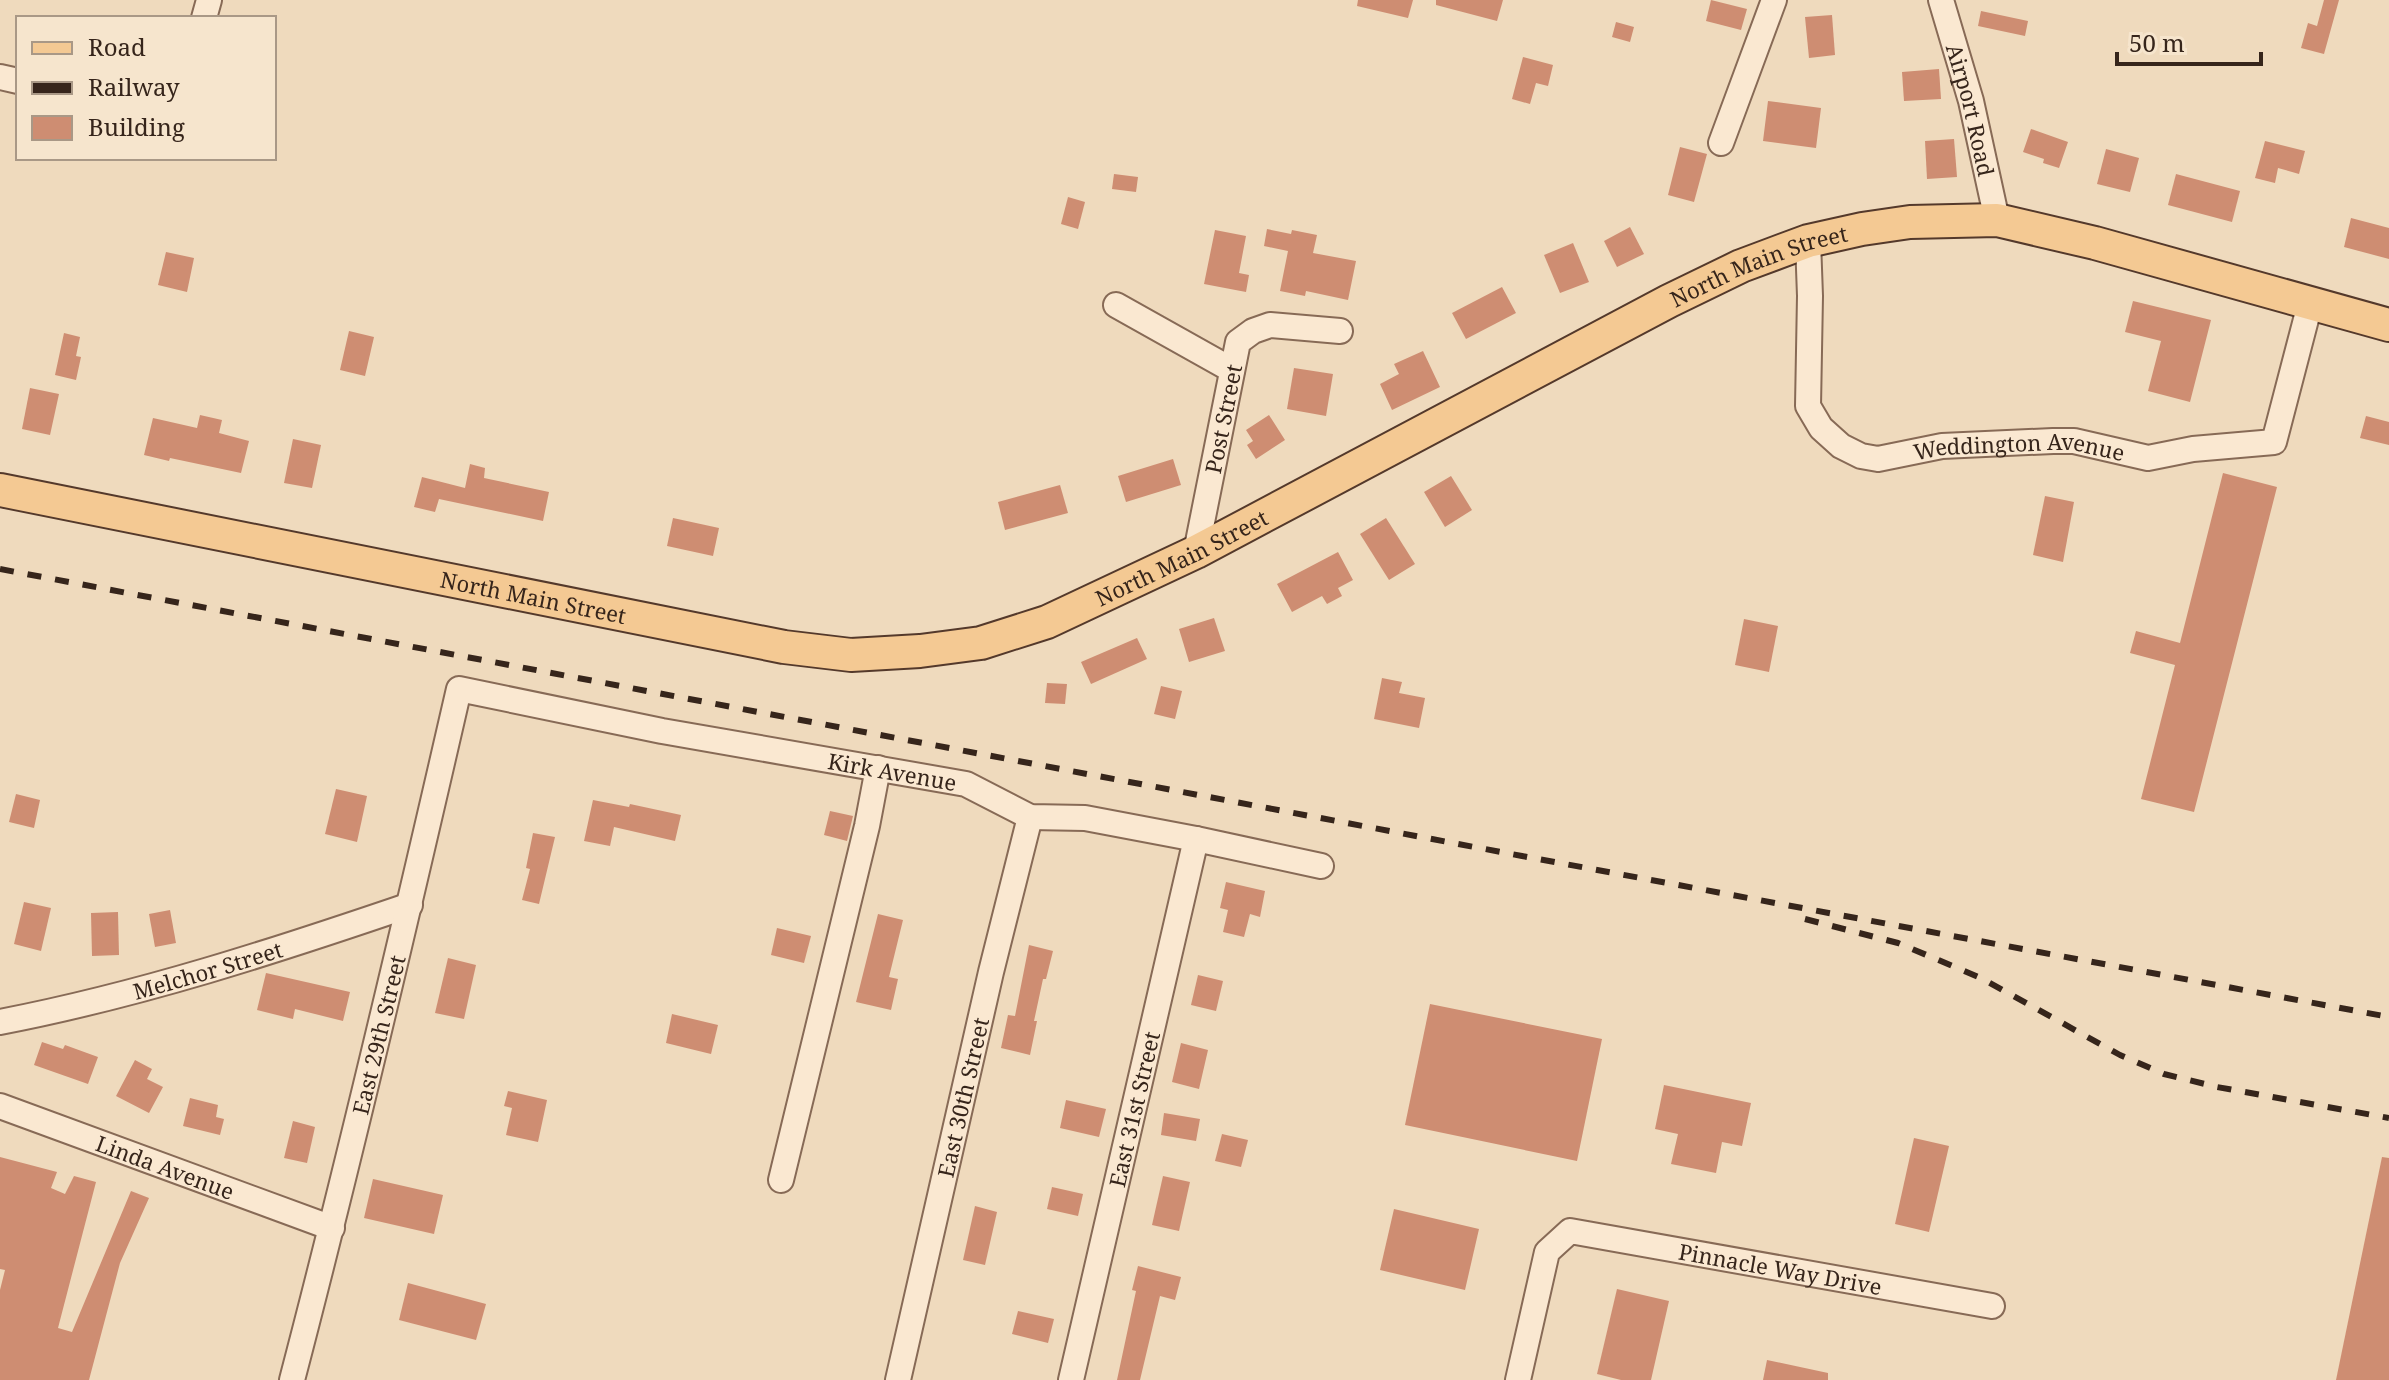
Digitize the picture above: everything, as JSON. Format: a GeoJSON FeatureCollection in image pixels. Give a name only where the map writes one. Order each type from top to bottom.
{"type":"FeatureCollection","features":[{"type":"Feature","properties":{"kind":"main road","name":"North Main Street"},"geometry":{"type":"LineString","coordinates":[[0,490],[784,647],[851,655],[920,651],[981,643],[1047,622],[1196,552],[1669,301],[1741,266],[1808,241],[1862,229],[1910,222],[1997,220],[2095,243],[2389,325]]}},
{"type":"Feature","properties":{"kind":"street"},"geometry":{"type":"LineString","coordinates":[[1721,143],[1774,0]]}},
{"type":"Feature","properties":{"kind":"street","name":"Airport Road"},"geometry":{"type":"LineString","coordinates":[[1941,0],[1971,101],[1997,220]]}},
{"type":"Feature","properties":{"kind":"street","name":"Weddington Avenue"},"geometry":{"type":"LineString","coordinates":[[1808,241],[1808,406],[1821,428],[1841,446],[1861,456],[1878,459],[1942,446],[2053,441],[2074,441],[2148,458],[2193,449],[2274,442],[2310,304]]}},
{"type":"Feature","properties":{"kind":"street"},"geometry":{"type":"LineString","coordinates":[[1116,305],[1232,370]]}},
{"type":"Feature","properties":{"kind":"street","name":"Post Street"},"geometry":{"type":"LineString","coordinates":[[1196,552],[1238,342],[1253,331],[1270,325],[1340,331]]}},
{"type":"Feature","properties":{"kind":"street","name":"Kirk Avenue"},"geometry":{"type":"LineString","coordinates":[[459,689],[662,731],[966,784],[1030,817],[1085,818],[1321,866]]}},
{"type":"Feature","properties":{"kind":"street","name":"East 29th Street"},"geometry":{"type":"LineString","coordinates":[[292,1380],[332,1228],[459,689]]}},
{"type":"Feature","properties":{"kind":"street"},"geometry":{"type":"LineString","coordinates":[[781,1180],[867,826],[878,768]]}},
{"type":"Feature","properties":{"kind":"street","name":"East 30th Street"},"geometry":{"type":"LineString","coordinates":[[898,1380],[991,972],[1030,817]]}},
{"type":"Feature","properties":{"kind":"street","name":"East 31st Street"},"geometry":{"type":"LineString","coordinates":[[1071,1380],[1196,839]]}},
{"type":"Feature","properties":{"kind":"street","name":"Melchor Street"},"geometry":{"type":"LineString","coordinates":[[0,1022],[155,985],[278,950],[410,905]]}},
{"type":"Feature","properties":{"kind":"street","name":"Linda Avenue"},"geometry":{"type":"LineString","coordinates":[[0,1106],[332,1228]]}},
{"type":"Feature","properties":{"kind":"street","name":"Pinnacle Way Drive"},"geometry":{"type":"LineString","coordinates":[[1518,1380],[1547,1252],[1570,1231],[1992,1306]]}},
{"type":"Feature","properties":{"kind":"building"},"geometry":{"type":"Polygon","coordinates":[[[1358,0],[1413,0],[1408,18],[1357,6],[1358,0]]]}},
{"type":"Feature","properties":{"kind":"building"},"geometry":{"type":"Polygon","coordinates":[[[1436,0],[1503,0],[1497,21],[1436,5],[1436,0]]]}},
{"type":"Feature","properties":{"kind":"building"},"geometry":{"type":"Polygon","coordinates":[[[1711,0],[1747,9],[1741,30],[1706,21],[1711,0]]]}},
{"type":"Feature","properties":{"kind":"building"},"geometry":{"type":"Polygon","coordinates":[[[2324,0],[2339,0],[2324,54],[2301,48],[2308,23],[2317,26],[2324,0]]]}},
{"type":"Feature","properties":{"kind":"building"},"geometry":{"type":"Polygon","coordinates":[[[1981,11],[2028,21],[2025,36],[1978,26],[1981,11]]]}},
{"type":"Feature","properties":{"kind":"building"},"geometry":{"type":"Polygon","coordinates":[[[1832,15],[1835,55],[1809,58],[1805,17],[1832,15]]]}},
{"type":"Feature","properties":{"kind":"building"},"geometry":{"type":"Polygon","coordinates":[[[1616,22],[1634,27],[1630,42],[1612,37],[1616,22]]]}},
{"type":"Feature","properties":{"kind":"building"},"geometry":{"type":"Polygon","coordinates":[[[1523,57],[1553,65],[1548,86],[1536,83],[1530,104],[1512,99],[1523,57]]]}},
{"type":"Feature","properties":{"kind":"building"},"geometry":{"type":"Polygon","coordinates":[[[1939,69],[1941,99],[1904,101],[1902,72],[1939,69]]]}},
{"type":"Feature","properties":{"kind":"building"},"geometry":{"type":"Polygon","coordinates":[[[1768,101],[1821,108],[1816,148],[1763,141],[1768,101]]]}},
{"type":"Feature","properties":{"kind":"building"},"geometry":{"type":"Polygon","coordinates":[[[2031,129],[2068,142],[2059,168],[2023,152],[2031,129]]]}},
{"type":"Feature","properties":{"kind":"building"},"geometry":{"type":"Polygon","coordinates":[[[1954,139],[1957,177],[1927,179],[1925,141],[1954,139]]]}},
{"type":"Feature","properties":{"kind":"building"},"geometry":{"type":"Polygon","coordinates":[[[2265,141],[2305,151],[2299,174],[2278,168],[2275,183],[2255,178],[2265,141]]]}},
{"type":"Feature","properties":{"kind":"building"},"geometry":{"type":"Polygon","coordinates":[[[1680,147],[1707,154],[1694,202],[1668,195],[1680,147]]]}},
{"type":"Feature","properties":{"kind":"building"},"geometry":{"type":"Polygon","coordinates":[[[2106,149],[2139,158],[2130,192],[2097,184],[2106,149]]]}},
{"type":"Feature","properties":{"kind":"building"},"geometry":{"type":"Polygon","coordinates":[[[1114,174],[1138,177],[1136,192],[1112,189],[1114,174]]]}},
{"type":"Feature","properties":{"kind":"building"},"geometry":{"type":"Polygon","coordinates":[[[2176,174],[2240,191],[2232,222],[2168,205],[2176,174]]]}},
{"type":"Feature","properties":{"kind":"building"},"geometry":{"type":"Polygon","coordinates":[[[1068,197],[1085,202],[1078,229],[1061,224],[1068,197]]]}},
{"type":"Feature","properties":{"kind":"building"},"geometry":{"type":"Polygon","coordinates":[[[2351,218],[2389,228],[2389,259],[2344,247],[2351,218]]]}},
{"type":"Feature","properties":{"kind":"building"},"geometry":{"type":"Polygon","coordinates":[[[1630,227],[1644,254],[1617,267],[1604,241],[1630,227]]]}},
{"type":"Feature","properties":{"kind":"building"},"geometry":{"type":"Polygon","coordinates":[[[1267,229],[1317,235],[1313,253],[1356,261],[1348,300],[1306,291],[1305,296],[1280,291],[1288,251],[1264,246],[1267,229]]]}},
{"type":"Feature","properties":{"kind":"building"},"geometry":{"type":"Polygon","coordinates":[[[1215,230],[1246,236],[1239,273],[1249,275],[1246,292],[1204,284],[1215,230]]]}},
{"type":"Feature","properties":{"kind":"building"},"geometry":{"type":"Polygon","coordinates":[[[1573,243],[1589,282],[1560,293],[1544,255],[1573,243]]]}},
{"type":"Feature","properties":{"kind":"building"},"geometry":{"type":"Polygon","coordinates":[[[166,252],[194,258],[187,292],[158,285],[166,252]]]}},
{"type":"Feature","properties":{"kind":"building"},"geometry":{"type":"Polygon","coordinates":[[[1502,287],[1516,313],[1466,339],[1452,313],[1502,287]]]}},
{"type":"Feature","properties":{"kind":"building"},"geometry":{"type":"Polygon","coordinates":[[[2133,301],[2211,320],[2190,402],[2148,391],[2161,341],[2125,332],[2133,301]]]}},
{"type":"Feature","properties":{"kind":"building"},"geometry":{"type":"Polygon","coordinates":[[[349,331],[374,337],[365,376],[340,370],[349,331]]]}},
{"type":"Feature","properties":{"kind":"building"},"geometry":{"type":"Polygon","coordinates":[[[64,333],[80,337],[76,356],[81,357],[76,380],[55,375],[64,333]]]}},
{"type":"Feature","properties":{"kind":"building"},"geometry":{"type":"Polygon","coordinates":[[[1423,351],[1440,387],[1392,410],[1380,384],[1399,374],[1394,364],[1423,351]]]}},
{"type":"Feature","properties":{"kind":"building"},"geometry":{"type":"Polygon","coordinates":[[[1294,368],[1333,374],[1326,416],[1287,409],[1294,368]]]}},
{"type":"Feature","properties":{"kind":"building"},"geometry":{"type":"Polygon","coordinates":[[[30,388],[59,394],[50,435],[22,429],[30,388]]]}},
{"type":"Feature","properties":{"kind":"building"},"geometry":{"type":"Polygon","coordinates":[[[200,415],[222,420],[219,433],[249,441],[241,473],[144,455],[153,418],[197,428],[200,415]]]}},
{"type":"Feature","properties":{"kind":"building"},"geometry":{"type":"Polygon","coordinates":[[[1269,415],[1285,440],[1256,459],[1247,445],[1253,441],[1246,430],[1269,415]]]}},
{"type":"Feature","properties":{"kind":"building"},"geometry":{"type":"Polygon","coordinates":[[[2366,416],[2389,422],[2389,445],[2360,438],[2366,416]]]}},
{"type":"Feature","properties":{"kind":"building"},"geometry":{"type":"Polygon","coordinates":[[[293,439],[321,445],[312,488],[284,483],[293,439]]]}},
{"type":"Feature","properties":{"kind":"building"},"geometry":{"type":"Polygon","coordinates":[[[1173,459],[1181,485],[1126,502],[1118,476],[1173,459]]]}},
{"type":"Feature","properties":{"kind":"building"},"geometry":{"type":"Polygon","coordinates":[[[470,464],[485,468],[484,478],[549,492],[543,521],[439,499],[435,512],[414,507],[422,477],[465,488],[470,464]]]}},
{"type":"Feature","properties":{"kind":"building"},"geometry":{"type":"Polygon","coordinates":[[[2223,473],[2277,487],[2194,812],[2141,799],[2175,665],[2130,653],[2136,631],[2180,643],[2223,473]]]}},
{"type":"Feature","properties":{"kind":"building"},"geometry":{"type":"Polygon","coordinates":[[[1451,476],[1472,510],[1445,527],[1424,492],[1451,476]]]}},
{"type":"Feature","properties":{"kind":"building"},"geometry":{"type":"Polygon","coordinates":[[[1060,485],[1068,513],[1005,530],[998,502],[1060,485]]]}},
{"type":"Feature","properties":{"kind":"building"},"geometry":{"type":"Polygon","coordinates":[[[2045,496],[2074,502],[2063,562],[2033,555],[2045,496]]]}},
{"type":"Feature","properties":{"kind":"building"},"geometry":{"type":"Polygon","coordinates":[[[673,518],[719,528],[713,556],[667,546],[673,518]]]}},
{"type":"Feature","properties":{"kind":"building"},"geometry":{"type":"Polygon","coordinates":[[[1386,518],[1415,564],[1389,580],[1360,534],[1386,518]]]}},
{"type":"Feature","properties":{"kind":"building"},"geometry":{"type":"Polygon","coordinates":[[[1338,552],[1353,580],[1338,588],[1342,596],[1327,604],[1322,596],[1292,612],[1277,584],[1338,552]]]}},
{"type":"Feature","properties":{"kind":"building"},"geometry":{"type":"Polygon","coordinates":[[[1214,618],[1225,651],[1189,662],[1179,629],[1214,618]]]}},
{"type":"Feature","properties":{"kind":"building"},"geometry":{"type":"Polygon","coordinates":[[[1744,619],[1778,626],[1769,672],[1735,665],[1744,619]]]}},
{"type":"Feature","properties":{"kind":"building"},"geometry":{"type":"Polygon","coordinates":[[[1137,638],[1147,659],[1091,684],[1081,662],[1137,638]]]}},
{"type":"Feature","properties":{"kind":"building"},"geometry":{"type":"Polygon","coordinates":[[[1382,678],[1402,682],[1399,693],[1425,698],[1419,728],[1374,719],[1382,678]]]}},
{"type":"Feature","properties":{"kind":"building"},"geometry":{"type":"Polygon","coordinates":[[[1047,683],[1067,684],[1065,704],[1045,703],[1047,683]]]}},
{"type":"Feature","properties":{"kind":"building"},"geometry":{"type":"Polygon","coordinates":[[[1161,686],[1182,691],[1175,719],[1154,714],[1161,686]]]}},
{"type":"Feature","properties":{"kind":"building"},"geometry":{"type":"Polygon","coordinates":[[[336,789],[367,796],[357,842],[325,834],[336,789]]]}},
{"type":"Feature","properties":{"kind":"building"},"geometry":{"type":"Polygon","coordinates":[[[16,794],[40,800],[34,828],[9,822],[16,794]]]}},
{"type":"Feature","properties":{"kind":"building"},"geometry":{"type":"Polygon","coordinates":[[[593,800],[681,815],[675,841],[614,827],[610,846],[584,841],[593,800]]]}},
{"type":"Feature","properties":{"kind":"building"},"geometry":{"type":"Polygon","coordinates":[[[830,811],[853,816],[847,841],[824,835],[830,811]]]}},
{"type":"Feature","properties":{"kind":"building"},"geometry":{"type":"Polygon","coordinates":[[[533,833],[555,837],[539,904],[522,900],[530,869],[526,868],[533,833]]]}},
{"type":"Feature","properties":{"kind":"building"},"geometry":{"type":"Polygon","coordinates":[[[1226,882],[1265,891],[1260,917],[1250,914],[1244,937],[1223,932],[1228,910],[1220,908],[1226,882]]]}},
{"type":"Feature","properties":{"kind":"building"},"geometry":{"type":"Polygon","coordinates":[[[24,902],[51,908],[41,951],[14,944],[24,902]]]}},
{"type":"Feature","properties":{"kind":"building"},"geometry":{"type":"Polygon","coordinates":[[[170,910],[176,943],[155,947],[149,914],[170,910]]]}},
{"type":"Feature","properties":{"kind":"building"},"geometry":{"type":"Polygon","coordinates":[[[118,912],[119,955],[92,956],[91,913],[118,912]]]}},
{"type":"Feature","properties":{"kind":"building"},"geometry":{"type":"Polygon","coordinates":[[[878,914],[903,920],[889,977],[898,979],[891,1010],[856,1002],[878,914]]]}},
{"type":"Feature","properties":{"kind":"building"},"geometry":{"type":"Polygon","coordinates":[[[777,928],[811,936],[804,963],[771,955],[777,928]]]}},
{"type":"Feature","properties":{"kind":"building"},"geometry":{"type":"Polygon","coordinates":[[[1029,945],[1053,951],[1046,979],[1043,979],[1030,1055],[1001,1048],[1008,1015],[1015,1016],[1029,945]]]}},
{"type":"Feature","properties":{"kind":"building"},"geometry":{"type":"Polygon","coordinates":[[[448,958],[476,965],[464,1019],[435,1013],[448,958]]]}},
{"type":"Feature","properties":{"kind":"building"},"geometry":{"type":"Polygon","coordinates":[[[266,973],[350,992],[343,1021],[295,1009],[293,1019],[257,1010],[266,973]]]}},
{"type":"Feature","properties":{"kind":"building"},"geometry":{"type":"Polygon","coordinates":[[[1198,975],[1223,981],[1216,1011],[1191,1005],[1198,975]]]}},
{"type":"Feature","properties":{"kind":"building"},"geometry":{"type":"Polygon","coordinates":[[[1430,1004],[1602,1039],[1577,1161],[1405,1125],[1430,1004]]]}},
{"type":"Feature","properties":{"kind":"building"},"geometry":{"type":"Polygon","coordinates":[[[672,1014],[718,1025],[711,1054],[666,1043],[672,1014]]]}},
{"type":"Feature","properties":{"kind":"building"},"geometry":{"type":"Polygon","coordinates":[[[42,1042],[63,1049],[65,1045],[98,1057],[88,1084],[34,1065],[42,1042]]]}},
{"type":"Feature","properties":{"kind":"building"},"geometry":{"type":"Polygon","coordinates":[[[1181,1043],[1208,1050],[1199,1089],[1172,1082],[1181,1043]]]}},
{"type":"Feature","properties":{"kind":"building"},"geometry":{"type":"Polygon","coordinates":[[[135,1060],[152,1069],[147,1079],[163,1087],[149,1113],[116,1096],[135,1060]]]}},
{"type":"Feature","properties":{"kind":"building"},"geometry":{"type":"Polygon","coordinates":[[[1664,1085],[1751,1103],[1742,1146],[1722,1142],[1716,1173],[1671,1164],[1678,1134],[1655,1129],[1664,1085]]]}},
{"type":"Feature","properties":{"kind":"building"},"geometry":{"type":"Polygon","coordinates":[[[508,1091],[547,1100],[538,1142],[506,1135],[512,1108],[504,1106],[508,1091]]]}},
{"type":"Feature","properties":{"kind":"building"},"geometry":{"type":"Polygon","coordinates":[[[190,1098],[218,1105],[216,1117],[224,1119],[220,1135],[183,1126],[190,1098]]]}},
{"type":"Feature","properties":{"kind":"building"},"geometry":{"type":"Polygon","coordinates":[[[1066,1100],[1106,1109],[1099,1137],[1060,1128],[1066,1100]]]}},
{"type":"Feature","properties":{"kind":"building"},"geometry":{"type":"Polygon","coordinates":[[[1164,1113],[1200,1119],[1196,1141],[1161,1135],[1164,1113]]]}},
{"type":"Feature","properties":{"kind":"building"},"geometry":{"type":"Polygon","coordinates":[[[293,1121],[315,1127],[307,1163],[284,1158],[293,1121]]]}},
{"type":"Feature","properties":{"kind":"building"},"geometry":{"type":"Polygon","coordinates":[[[1222,1134],[1248,1140],[1241,1167],[1215,1161],[1222,1134]]]}},
{"type":"Feature","properties":{"kind":"building"},"geometry":{"type":"Polygon","coordinates":[[[1914,1138],[1949,1146],[1929,1232],[1895,1224],[1914,1138]]]}},
{"type":"Feature","properties":{"kind":"building"},"geometry":{"type":"Polygon","coordinates":[[[0,1157],[57,1172],[51,1188],[65,1194],[74,1176],[96,1182],[58,1328],[72,1332],[131,1191],[149,1198],[120,1263],[89,1380],[0,1380],[0,1290],[5,1270],[0,1269],[0,1157]]]}},
{"type":"Feature","properties":{"kind":"building"},"geometry":{"type":"Polygon","coordinates":[[[2382,1157],[2389,1158],[2389,1380],[2336,1380],[2382,1157]]]}},
{"type":"Feature","properties":{"kind":"building"},"geometry":{"type":"Polygon","coordinates":[[[1163,1176],[1190,1182],[1179,1231],[1152,1225],[1163,1176]]]}},
{"type":"Feature","properties":{"kind":"building"},"geometry":{"type":"Polygon","coordinates":[[[373,1179],[443,1195],[434,1234],[364,1218],[373,1179]]]}},
{"type":"Feature","properties":{"kind":"building"},"geometry":{"type":"Polygon","coordinates":[[[1052,1187],[1083,1194],[1078,1216],[1047,1209],[1052,1187]]]}},
{"type":"Feature","properties":{"kind":"building"},"geometry":{"type":"Polygon","coordinates":[[[975,1206],[997,1212],[985,1265],[963,1260],[975,1206]]]}},
{"type":"Feature","properties":{"kind":"building"},"geometry":{"type":"Polygon","coordinates":[[[1394,1209],[1479,1229],[1465,1290],[1380,1270],[1394,1209]]]}},
{"type":"Feature","properties":{"kind":"building"},"geometry":{"type":"Polygon","coordinates":[[[1138,1266],[1181,1277],[1175,1300],[1160,1296],[1140,1380],[1117,1380],[1136,1291],[1132,1290],[1138,1266]]]}},
{"type":"Feature","properties":{"kind":"building"},"geometry":{"type":"Polygon","coordinates":[[[408,1283],[486,1304],[476,1340],[399,1320],[408,1283]]]}},
{"type":"Feature","properties":{"kind":"building"},"geometry":{"type":"Polygon","coordinates":[[[1617,1289],[1669,1301],[1651,1380],[1621,1380],[1597,1374],[1617,1289]]]}},
{"type":"Feature","properties":{"kind":"building"},"geometry":{"type":"Polygon","coordinates":[[[1018,1311],[1054,1319],[1048,1343],[1012,1334],[1018,1311]]]}},
{"type":"Feature","properties":{"kind":"building"},"geometry":{"type":"Polygon","coordinates":[[[1767,1360],[1828,1373],[1828,1380],[1763,1380],[1767,1360]]]}},
{"type":"Feature","properties":{"kind":"railway"},"geometry":{"type":"LineString","coordinates":[[0,569],[2389,1017]]}},
{"type":"Feature","properties":{"kind":"railway"},"geometry":{"type":"LineString","coordinates":[[1805,919],[1898,943],[1981,978],[2120,1055],[2164,1074],[2217,1087],[2389,1118]]}}]}
